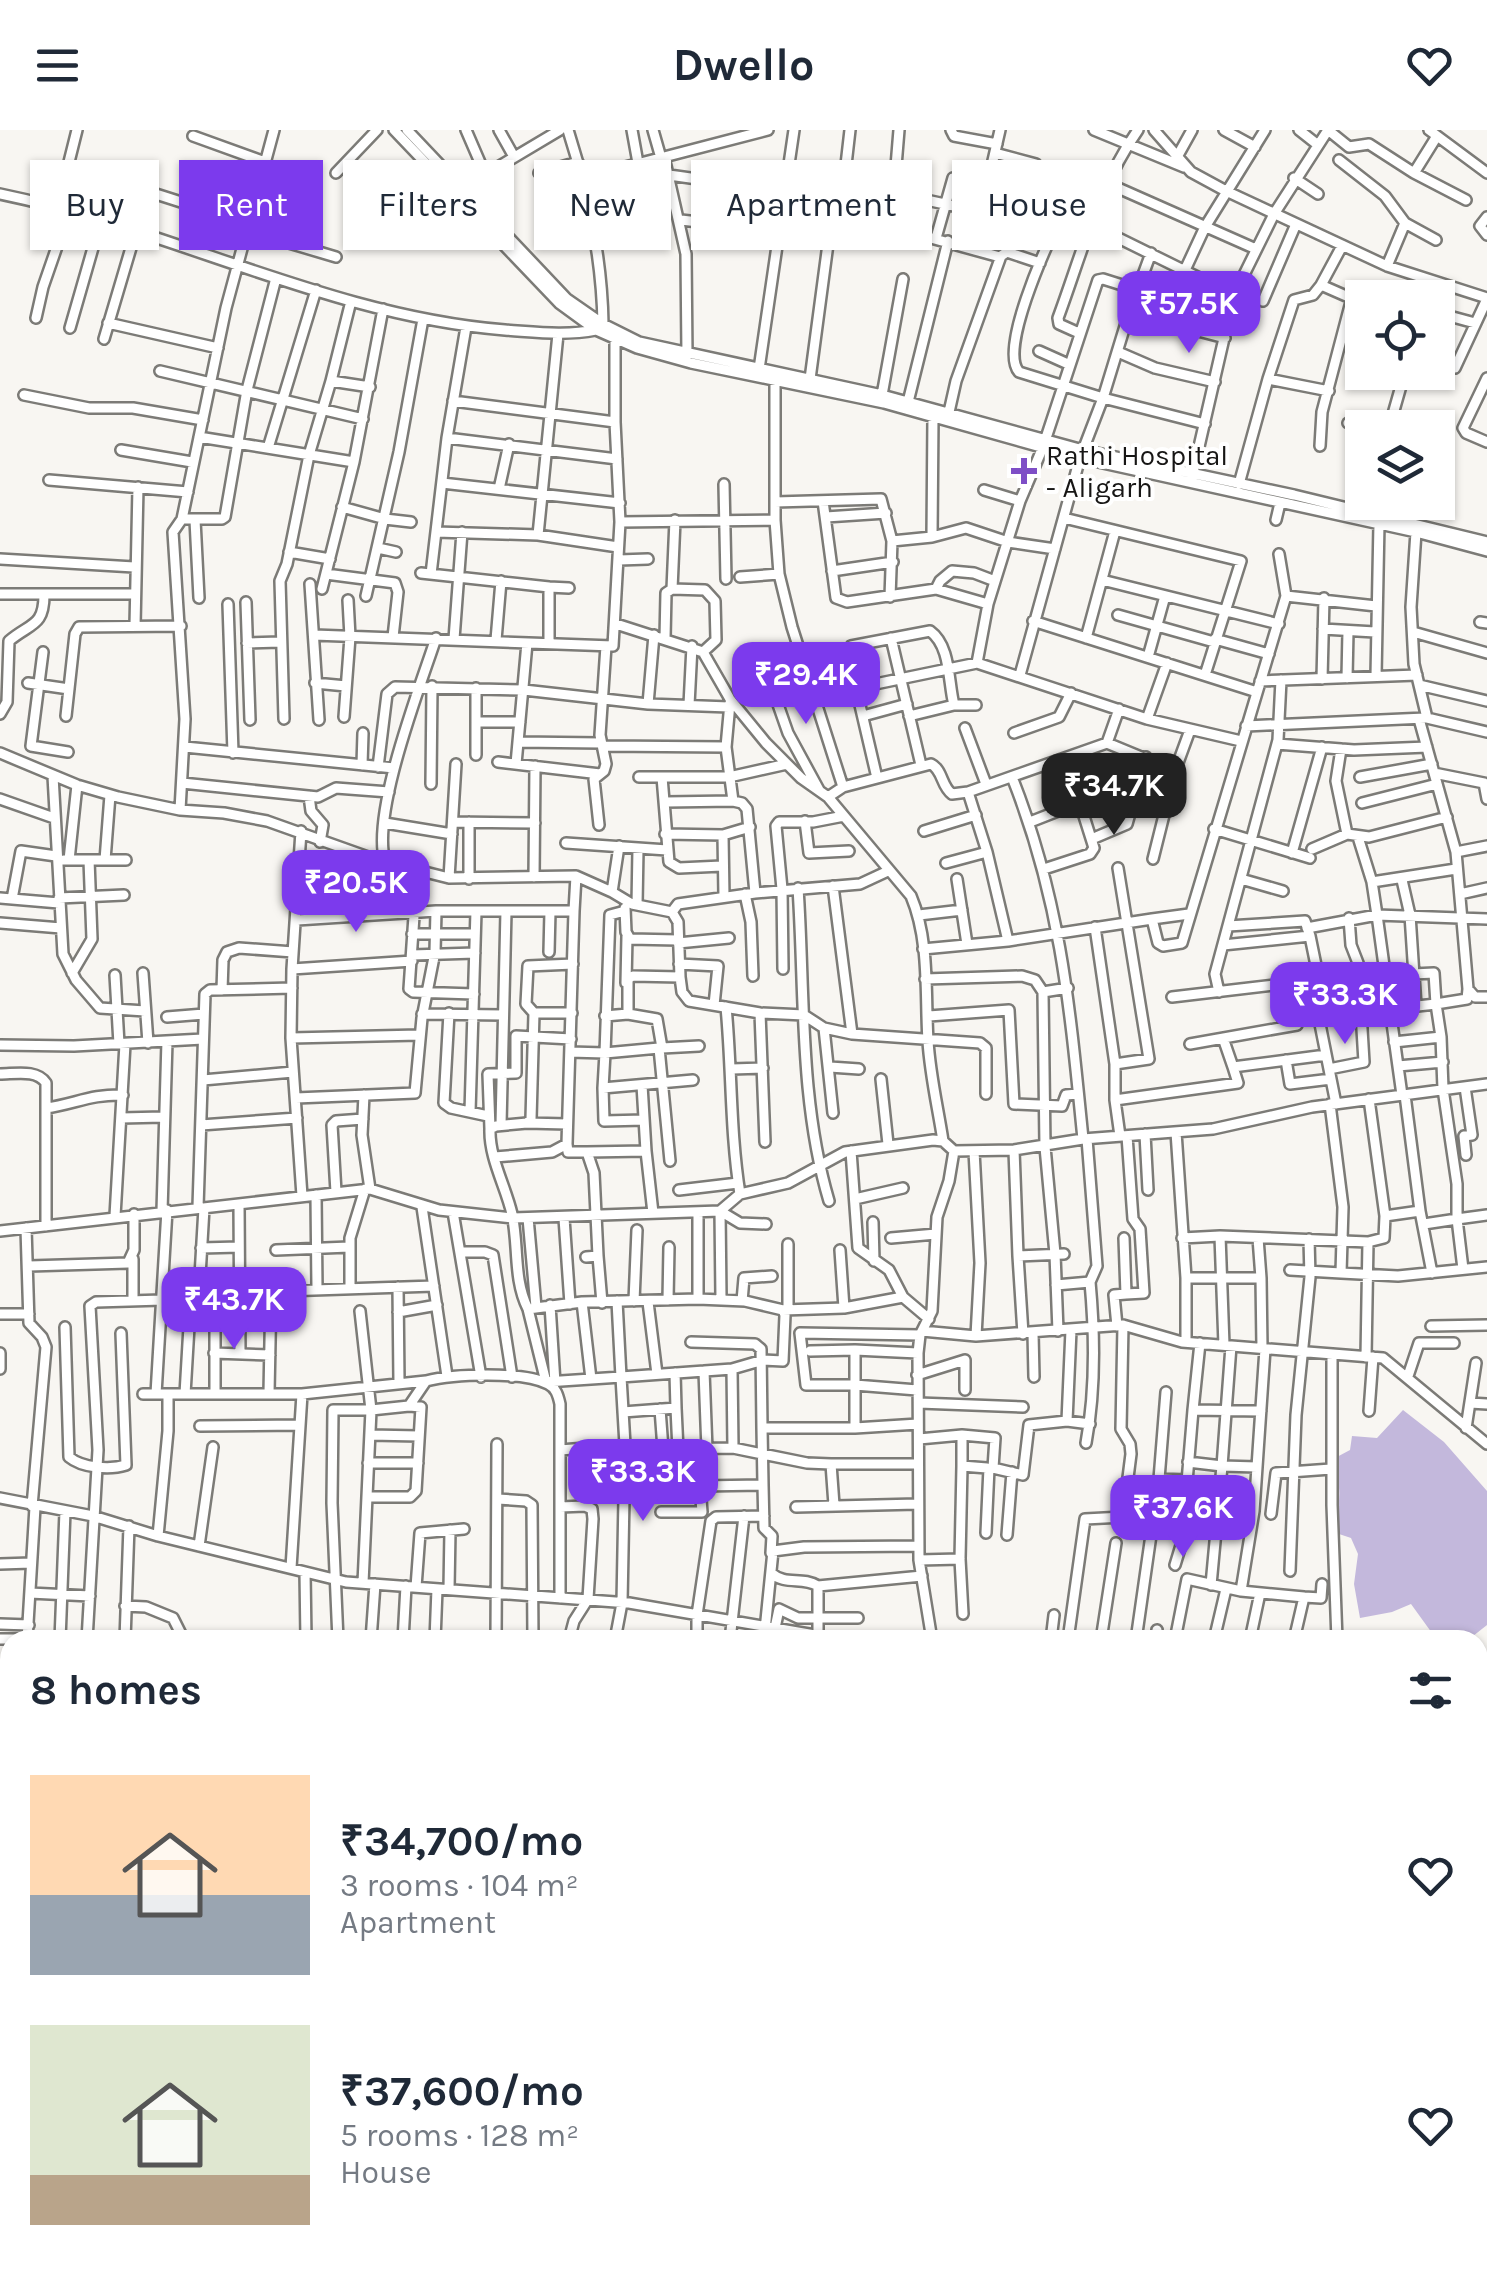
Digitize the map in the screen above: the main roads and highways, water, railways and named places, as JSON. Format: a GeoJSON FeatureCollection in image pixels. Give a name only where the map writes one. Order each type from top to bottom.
{"type":"FeatureCollection","features":[{"type":"Feature","properties":{"kind":"place","name":"Rathi Hospital - Aligarh"},"geometry":{"type":"Point","coordinates":[1024,471]}}]}
